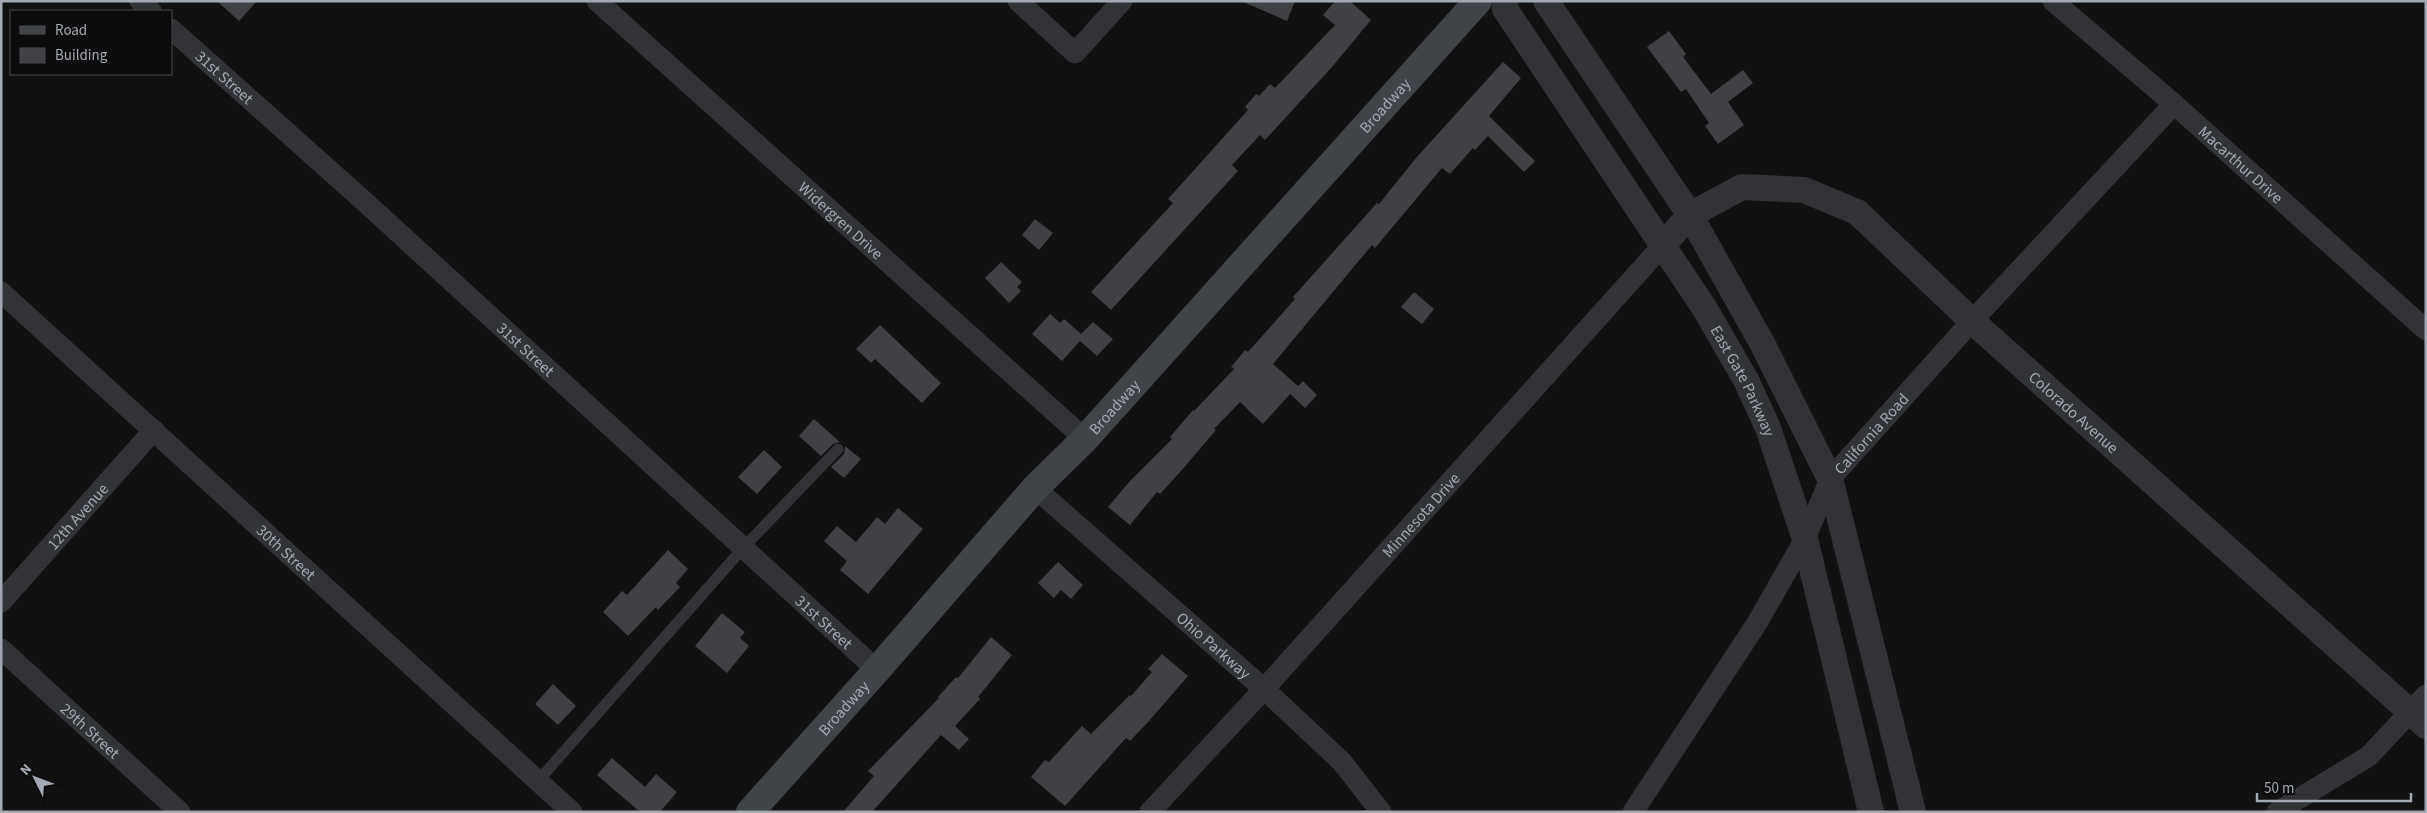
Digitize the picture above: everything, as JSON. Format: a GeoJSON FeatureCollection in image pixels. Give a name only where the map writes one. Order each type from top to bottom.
{"type":"FeatureCollection","features":[{"type":"Feature","properties":{"kind":"main road","name":"Broadway"},"geometry":{"type":"LineString","coordinates":[[750,812],[877,670],[1035,488],[1084,439],[1478,1]]}},
{"type":"Feature","properties":{"kind":"street"},"geometry":{"type":"LineString","coordinates":[[140,1],[150,10]]}},
{"type":"Feature","properties":{"kind":"street","name":"Widergren Drive"},"geometry":{"type":"LineString","coordinates":[[597,1],[1084,439]]}},
{"type":"Feature","properties":{"kind":"street"},"geometry":{"type":"LineString","coordinates":[[1018,1],[1076,53],[1122,1]]}},
{"type":"Feature","properties":{"kind":"street","name":"East Gate Parkway"},"geometry":{"type":"LineString","coordinates":[[1505,1],[1505,9],[1704,309],[1746,380],[1768,428],[1805,540],[1871,812]]}},
{"type":"Feature","properties":{"kind":"street"},"geometry":{"type":"LineString","coordinates":[[1546,1],[1690,215],[1754,326],[1830,479],[1913,812]]}},
{"type":"Feature","properties":{"kind":"street","name":"Macarthur Drive"},"geometry":{"type":"LineString","coordinates":[[2053,1],[2174,104],[2426,330]]}},
{"type":"Feature","properties":{"kind":"street","name":"31st Street"},"geometry":{"type":"LineString","coordinates":[[172,30],[744,547],[877,670]]}},
{"type":"Feature","properties":{"kind":"street","name":"California Road"},"geometry":{"type":"LineString","coordinates":[[1633,812],[1757,623],[1805,540],[1830,479],[1972,321],[2174,104]]}},
{"type":"Feature","properties":{"kind":"street","name":"Colorado Avenue"},"geometry":{"type":"LineString","coordinates":[[1690,215],[1742,187],[1804,190],[1857,212],[1972,321],[2421,711]]}},
{"type":"Feature","properties":{"kind":"street","name":"Minnesota Drive"},"geometry":{"type":"LineString","coordinates":[[1150,812],[1264,689],[1690,215]]}},
{"type":"Feature","properties":{"kind":"street","name":"30th Street"},"geometry":{"type":"LineString","coordinates":[[1,292],[572,812]]}},
{"type":"Feature","properties":{"kind":"street","name":"12th Avenue"},"geometry":{"type":"LineString","coordinates":[[1,602],[154,430]]}},
{"type":"Feature","properties":{"kind":"street","name":"Ohio Parkway"},"geometry":{"type":"LineString","coordinates":[[1035,488],[1264,689],[1342,762],[1381,812]]}},
{"type":"Feature","properties":{"kind":"street","name":"29th Street"},"geometry":{"type":"LineString","coordinates":[[1,649],[180,812]]}},
{"type":"Feature","properties":{"kind":"street"},"geometry":{"type":"LineString","coordinates":[[2277,812],[2370,756],[2421,711]]}},
{"type":"Feature","properties":{"kind":"lane"},"geometry":{"type":"LineString","coordinates":[[538,781],[744,547],[838,448]]}},
{"type":"Feature","properties":{"kind":"building"},"geometry":{"type":"Polygon","coordinates":[[[217,1],[257,1],[239,21],[217,1]]]}},
{"type":"Feature","properties":{"kind":"building"},"geometry":{"type":"Polygon","coordinates":[[[1241,1],[1295,1],[1287,21],[1241,1]]]}},
{"type":"Feature","properties":{"kind":"building"},"geometry":{"type":"Polygon","coordinates":[[[1335,1],[1350,1],[1371,20],[1332,67],[1265,140],[1260,135],[1232,165],[1238,171],[1111,310],[1091,292],[1173,203],[1168,199],[1248,110],[1245,107],[1256,94],[1259,96],[1270,84],[1275,88],[1335,25],[1323,15],[1335,1]]]}},
{"type":"Feature","properties":{"kind":"building"},"geometry":{"type":"Polygon","coordinates":[[[1669,31],[1686,54],[1683,57],[1711,94],[1743,70],[1753,83],[1728,102],[1744,125],[1718,144],[1705,126],[1709,123],[1686,89],[1681,92],[1647,47],[1669,31]]]}},
{"type":"Feature","properties":{"kind":"building"},"geometry":{"type":"Polygon","coordinates":[[[1503,62],[1521,78],[1489,116],[1535,161],[1524,172],[1488,136],[1475,150],[1473,148],[1450,174],[1442,168],[1375,248],[1372,245],[1273,364],[1298,386],[1303,381],[1317,395],[1305,408],[1290,394],[1263,424],[1240,402],[1214,429],[1216,430],[1181,471],[1160,494],[1157,492],[1130,525],[1108,507],[1130,481],[1172,439],[1170,437],[1193,410],[1234,369],[1231,367],[1245,350],[1248,352],[1295,299],[1293,297],[1377,203],[1379,204],[1416,158],[1503,62]]]}},
{"type":"Feature","properties":{"kind":"building"},"geometry":{"type":"Polygon","coordinates":[[[1035,219],[1053,233],[1039,250],[1022,235],[1035,219]]]}},
{"type":"Feature","properties":{"kind":"building"},"geometry":{"type":"Polygon","coordinates":[[[1001,262],[1022,282],[1017,287],[1021,291],[1009,303],[985,278],[1001,262]]]}},
{"type":"Feature","properties":{"kind":"building"},"geometry":{"type":"Polygon","coordinates":[[[1414,292],[1434,309],[1422,324],[1401,307],[1414,292]]]}},
{"type":"Feature","properties":{"kind":"building"},"geometry":{"type":"Polygon","coordinates":[[[1050,314],[1060,323],[1064,319],[1081,334],[1093,322],[1113,339],[1097,356],[1080,341],[1062,361],[1032,334],[1050,314]]]}},
{"type":"Feature","properties":{"kind":"building"},"geometry":{"type":"Polygon","coordinates":[[[880,325],[941,383],[922,403],[875,359],[871,363],[856,349],[880,325]]]}},
{"type":"Feature","properties":{"kind":"building"},"geometry":{"type":"Polygon","coordinates":[[[814,419],[840,442],[833,444],[821,456],[799,436],[814,419]]]}},
{"type":"Feature","properties":{"kind":"building"},"geometry":{"type":"Polygon","coordinates":[[[845,446],[861,459],[844,478],[831,467],[844,454],[845,446]]]}},
{"type":"Feature","properties":{"kind":"building"},"geometry":{"type":"Polygon","coordinates":[[[764,450],[782,467],[757,494],[738,477],[764,450]]]}},
{"type":"Feature","properties":{"kind":"building"},"geometry":{"type":"Polygon","coordinates":[[[898,508],[923,529],[868,594],[840,570],[847,561],[824,541],[837,526],[856,542],[877,517],[885,524],[898,508]]]}},
{"type":"Feature","properties":{"kind":"building"},"geometry":{"type":"Polygon","coordinates":[[[668,550],[688,569],[676,583],[680,587],[658,610],[656,607],[628,636],[603,612],[622,591],[627,595],[668,550]]]}},
{"type":"Feature","properties":{"kind":"building"},"geometry":{"type":"Polygon","coordinates":[[[1058,562],[1083,585],[1071,599],[1061,590],[1054,598],[1038,583],[1058,562]]]}},
{"type":"Feature","properties":{"kind":"building"},"geometry":{"type":"Polygon","coordinates":[[[722,613],[745,632],[740,638],[749,646],[727,673],[695,646],[722,613]]]}},
{"type":"Feature","properties":{"kind":"building"},"geometry":{"type":"Polygon","coordinates":[[[991,637],[1012,655],[978,697],[980,699],[955,726],[969,739],[959,750],[941,735],[872,812],[843,812],[874,776],[868,771],[939,698],[956,677],[958,678],[991,637]]]}},
{"type":"Feature","properties":{"kind":"building"},"geometry":{"type":"Polygon","coordinates":[[[1162,654],[1188,676],[1149,721],[1130,741],[1126,738],[1065,806],[1031,777],[1045,760],[1049,762],[1082,726],[1091,734],[1131,696],[1152,672],[1148,669],[1162,654]]]}},
{"type":"Feature","properties":{"kind":"building"},"geometry":{"type":"Polygon","coordinates":[[[553,684],[576,706],[558,725],[535,704],[553,684]]]}},
{"type":"Feature","properties":{"kind":"building"},"geometry":{"type":"Polygon","coordinates":[[[612,758],[645,787],[656,774],[677,792],[660,812],[640,812],[597,775],[612,758]]]}}]}
